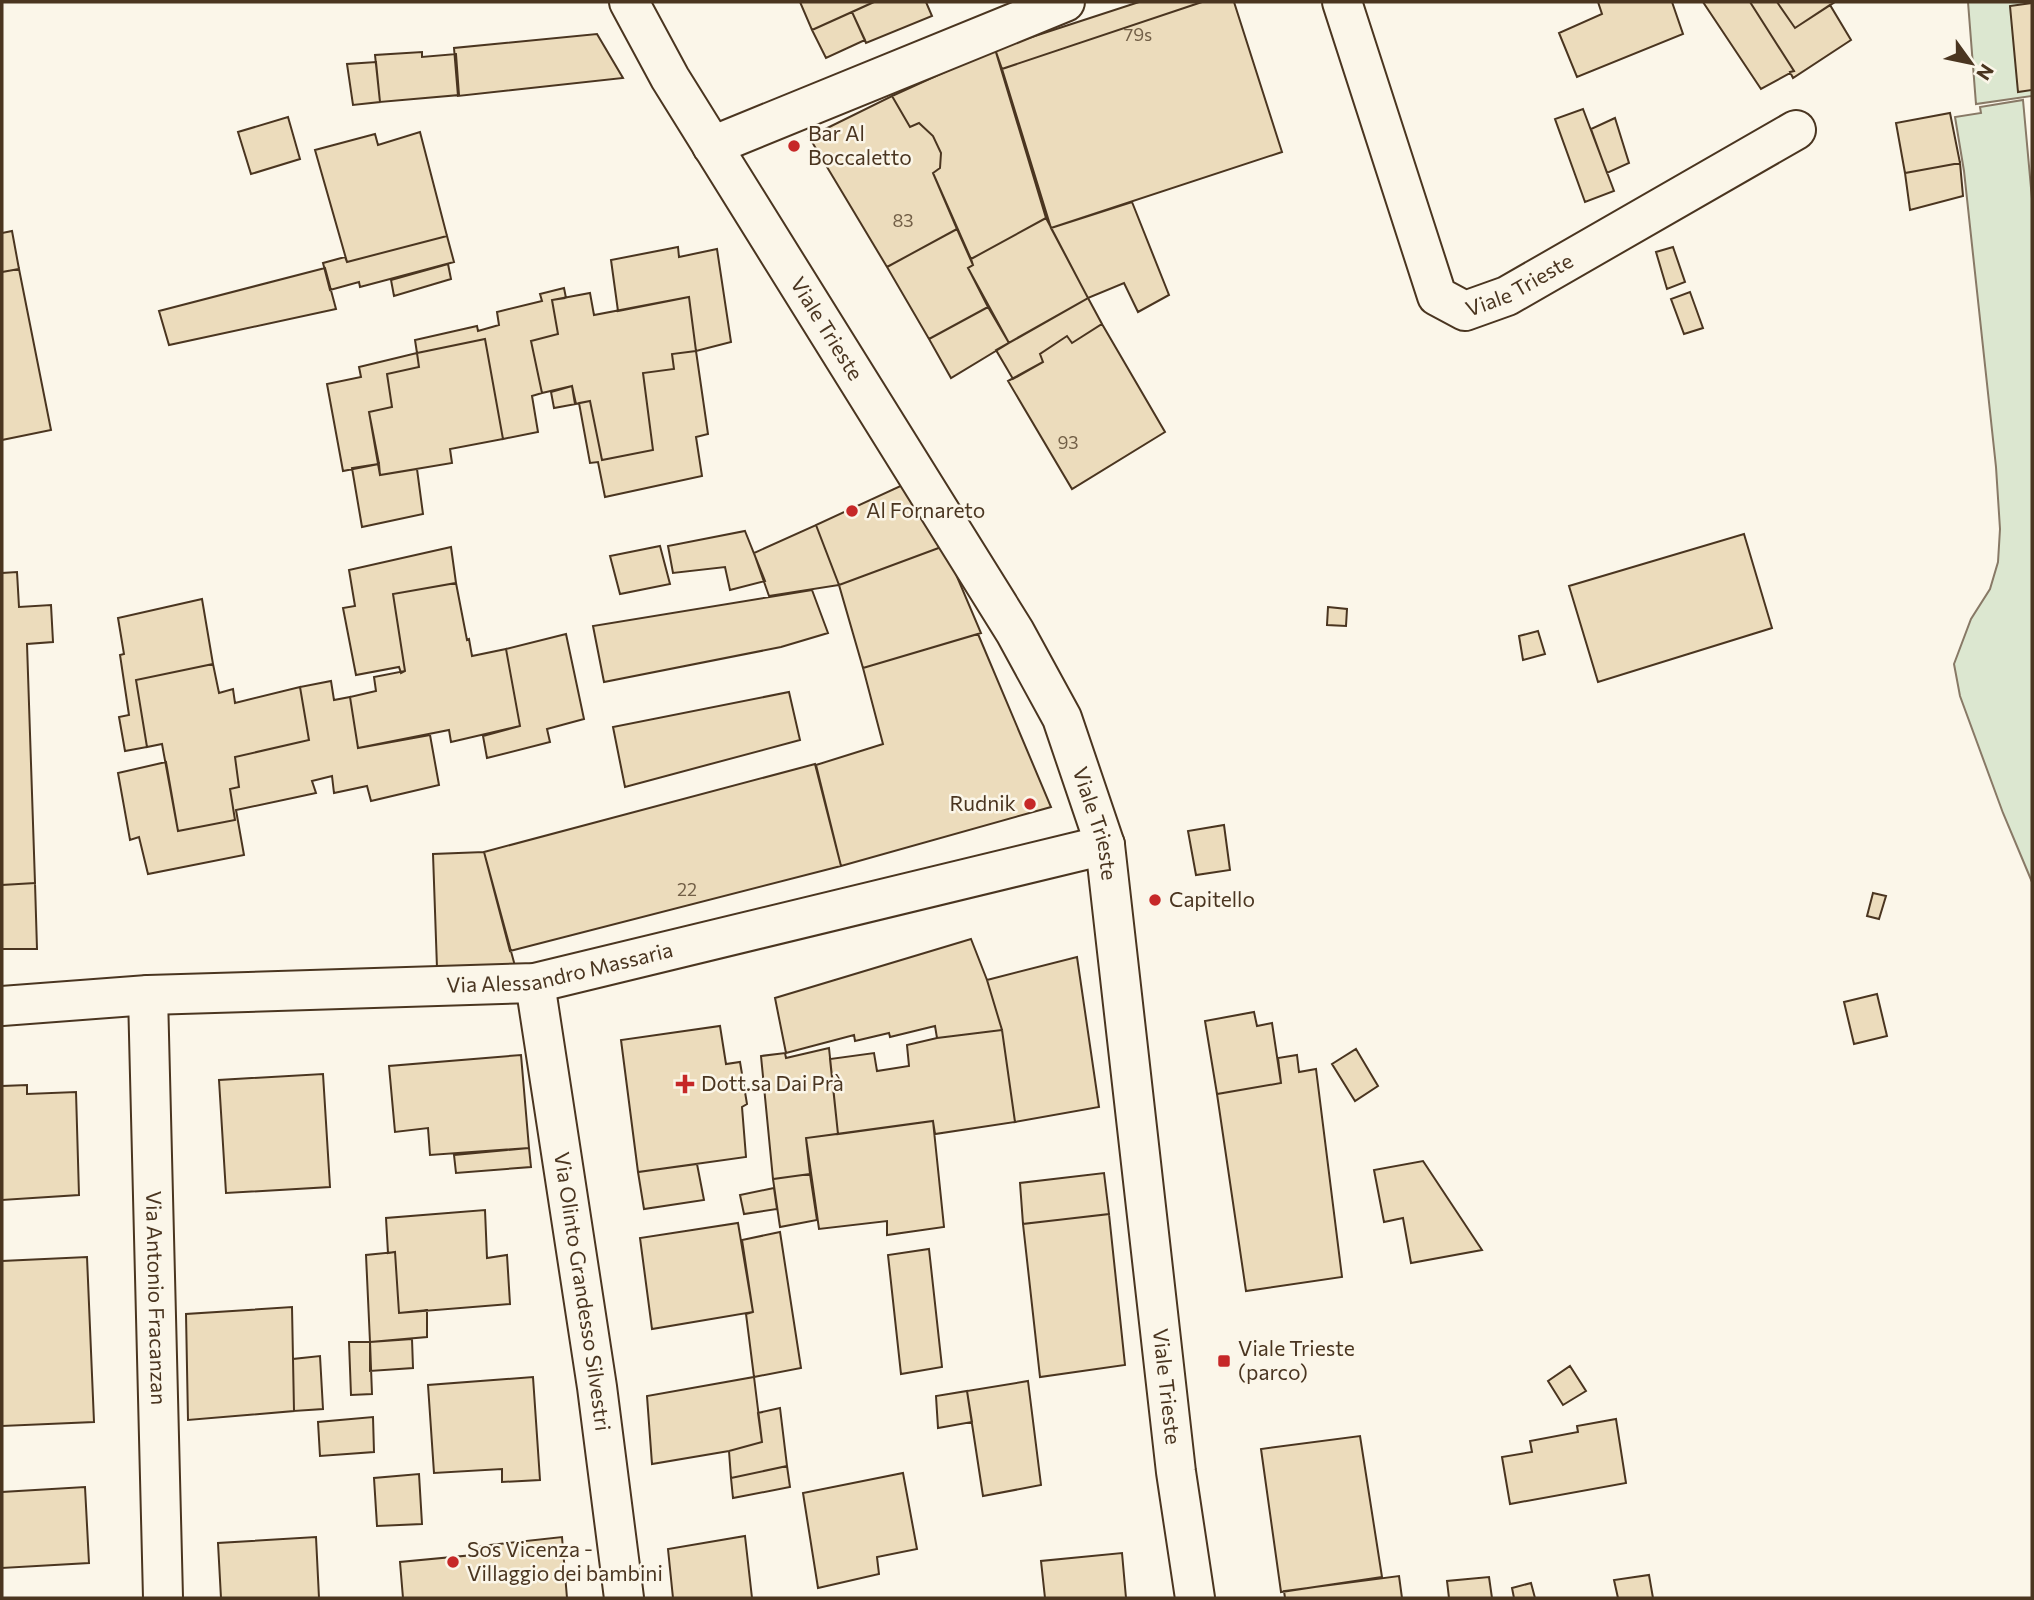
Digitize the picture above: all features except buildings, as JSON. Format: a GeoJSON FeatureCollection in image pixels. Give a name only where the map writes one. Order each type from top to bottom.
{"type":"FeatureCollection","features":[{"type":"Feature","properties":{"kind":"street","name":"Viale Trieste"},"geometry":{"type":"LineString","coordinates":[[629,2],[670,78],[1015,632],[1062,718],[1105,845],[1176,1472],[1195,1598]]}},
{"type":"Feature","properties":{"kind":"street"},"geometry":{"type":"LineString","coordinates":[[712,146],[1065,2]]}},
{"type":"Feature","properties":{"kind":"street","name":"Viale Trieste"},"geometry":{"type":"LineString","coordinates":[[1342,2],[1437,296],[1465,311],[1507,296],[1796,130]]}},
{"type":"Feature","properties":{"kind":"street","name":"Via Alessandro Massaria"},"geometry":{"type":"LineString","coordinates":[[2,1006],[148,995],[535,983],[1105,845]]}},
{"type":"Feature","properties":{"kind":"street","name":"Via Olinto Grandesso Silvestri"},"geometry":{"type":"LineString","coordinates":[[535,983],[597,1387],[624,1598]]}},
{"type":"Feature","properties":{"kind":"street","name":"Via Antonio Fracanzan"},"geometry":{"type":"LineString","coordinates":[[148,995],[163,1598]]}},
{"type":"Feature","properties":{"kind":"green space"},"geometry":{"type":"Polygon","coordinates":[[[1968,2],[2032,2],[2032,96],[1976,104],[1968,2]]]}},
{"type":"Feature","properties":{"kind":"green space"},"geometry":{"type":"Polygon","coordinates":[[[2023,100],[2032,199],[2032,882],[2003,813],[1960,696],[1954,664],[1971,619],[1990,589],[1998,562],[2000,529],[1996,467],[1964,171],[1955,117],[1981,113],[1980,107],[2023,100]]]}},
{"type":"Feature","properties":{"kind":"place","name":"Bar Al Boccaletto"},"geometry":{"type":"Point","coordinates":[794,146]}},
{"type":"Feature","properties":{"kind":"place","name":"Al Fornareto"},"geometry":{"type":"Point","coordinates":[852,511]}},
{"type":"Feature","properties":{"kind":"place","name":"Rudnik"},"geometry":{"type":"Point","coordinates":[1030,804]}},
{"type":"Feature","properties":{"kind":"place","name":"Capitello"},"geometry":{"type":"Point","coordinates":[1155,900]}},
{"type":"Feature","properties":{"kind":"place","name":"Dott.sa Dai Prà"},"geometry":{"type":"Point","coordinates":[685,1084]}},
{"type":"Feature","properties":{"kind":"place","name":"Viale Trieste (parco)"},"geometry":{"type":"Point","coordinates":[1224,1361]}},
{"type":"Feature","properties":{"kind":"place","name":"Sos Vicenza - Villaggio dei bambini"},"geometry":{"type":"Point","coordinates":[453,1562]}}]}
